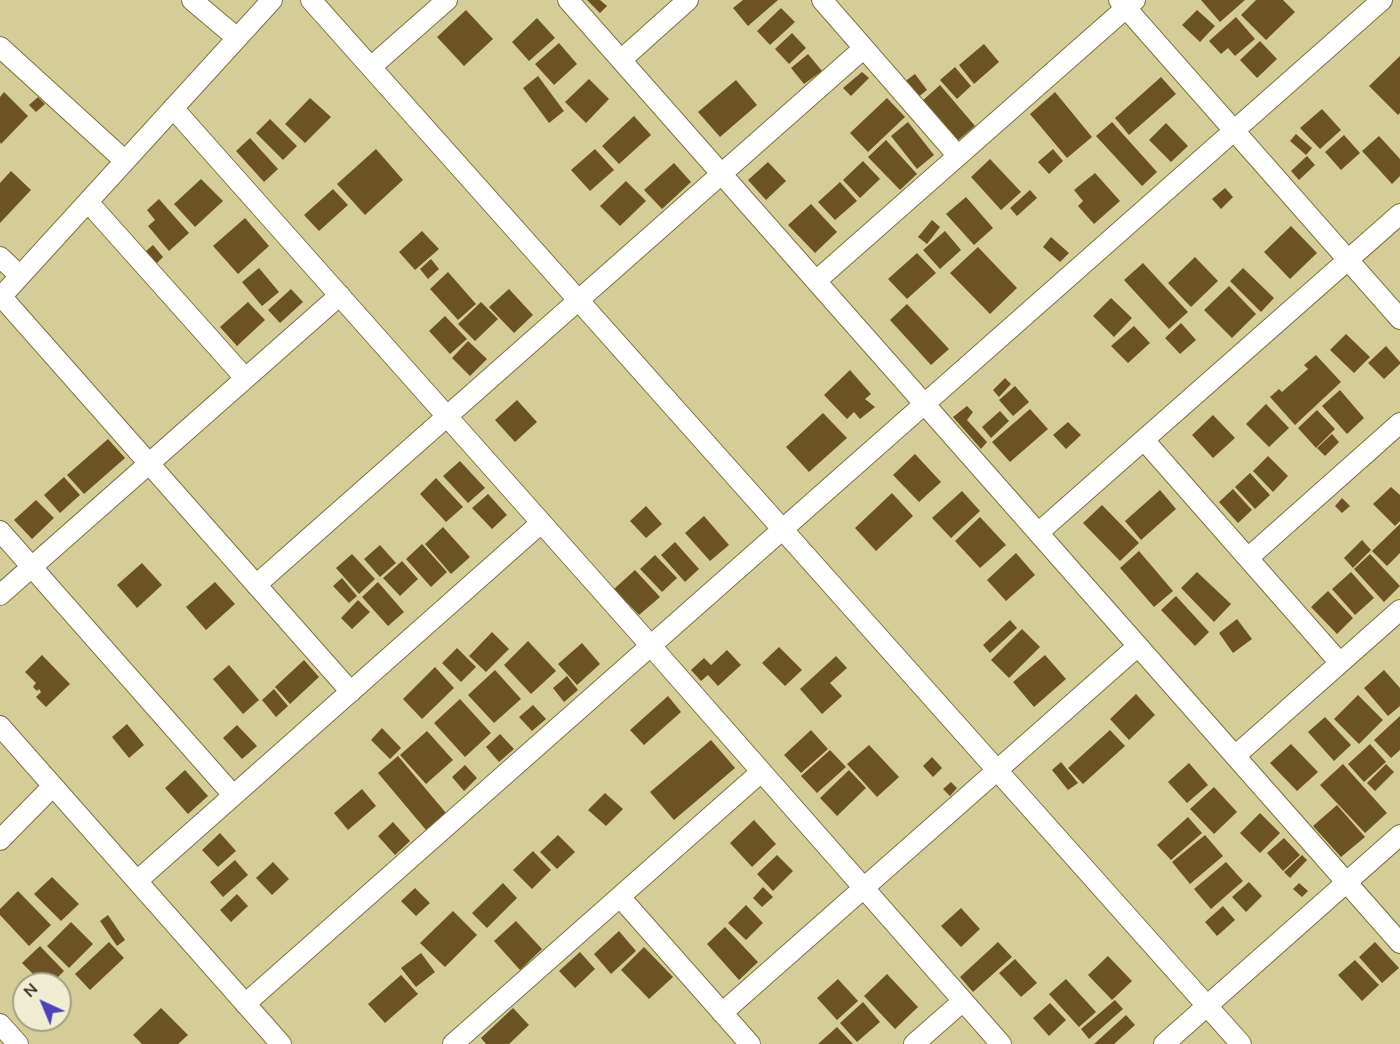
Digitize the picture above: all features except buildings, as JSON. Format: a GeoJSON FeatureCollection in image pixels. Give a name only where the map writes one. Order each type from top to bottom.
{"type":"FeatureCollection","features":[{"type":"Feature","properties":{"kind":"street"},"geometry":{"type":"LineString","coordinates":[[192,0],[237,38]]}},
{"type":"Feature","properties":{"kind":"street"},"geometry":{"type":"LineString","coordinates":[[272,0],[1,297],[351,692]]}},
{"type":"Feature","properties":{"kind":"street"},"geometry":{"type":"LineString","coordinates":[[311,0],[1241,1044]]}},
{"type":"Feature","properties":{"kind":"street"},"geometry":{"type":"LineString","coordinates":[[371,67],[447,0]]}},
{"type":"Feature","properties":{"kind":"street"},"geometry":{"type":"LineString","coordinates":[[568,0],[1400,943]]}},
{"type":"Feature","properties":{"kind":"street"},"geometry":{"type":"LineString","coordinates":[[621,60],[688,0]]}},
{"type":"Feature","properties":{"kind":"street"},"geometry":{"type":"LineString","coordinates":[[822,0],[958,156]]}},
{"type":"Feature","properties":{"kind":"street"},"geometry":{"type":"LineString","coordinates":[[245,1004],[1382,0]]}},
{"type":"Feature","properties":{"kind":"street"},"geometry":{"type":"LineString","coordinates":[[816,281],[1126,3],[1234,131],[1400,319]]}},
{"type":"Feature","properties":{"kind":"street"},"geometry":{"type":"LineString","coordinates":[[0,47],[125,161]]}},
{"type":"Feature","properties":{"kind":"street"},"geometry":{"type":"LineString","coordinates":[[256,585],[864,48]]}},
{"type":"Feature","properties":{"kind":"street"},"geometry":{"type":"LineString","coordinates":[[174,108],[1001,1044]]}},
{"type":"Feature","properties":{"kind":"street"},"geometry":{"type":"LineString","coordinates":[[88,202],[245,378]]}},
{"type":"Feature","properties":{"kind":"street"},"geometry":{"type":"LineString","coordinates":[[1038,533],[1400,214]]}},
{"type":"Feature","properties":{"kind":"street"},"geometry":{"type":"LineString","coordinates":[[0,257],[20,276]]}},
{"type":"Feature","properties":{"kind":"street"},"geometry":{"type":"LineString","coordinates":[[0,595],[340,295]]}},
{"type":"Feature","properties":{"kind":"street"},"geometry":{"type":"LineString","coordinates":[[1248,558],[1400,423]]}},
{"type":"Feature","properties":{"kind":"street"},"geometry":{"type":"LineString","coordinates":[[1144,440],[1340,663]]}},
{"type":"Feature","properties":{"kind":"street"},"geometry":{"type":"LineString","coordinates":[[136,881],[541,523]]}},
{"type":"Feature","properties":{"kind":"street"},"geometry":{"type":"LineString","coordinates":[[0,531],[233,795]]}},
{"type":"Feature","properties":{"kind":"street"},"geometry":{"type":"LineString","coordinates":[[1235,756],[1400,610]]}},
{"type":"Feature","properties":{"kind":"street"},"geometry":{"type":"LineString","coordinates":[[722,1013],[1138,646]]}},
{"type":"Feature","properties":{"kind":"street"},"geometry":{"type":"LineString","coordinates":[[0,726],[280,1044]]}},
{"type":"Feature","properties":{"kind":"street"},"geometry":{"type":"LineString","coordinates":[[453,1044],[761,772]]}},
{"type":"Feature","properties":{"kind":"street"},"geometry":{"type":"LineString","coordinates":[[0,840],[53,786]]}},
{"type":"Feature","properties":{"kind":"street"},"geometry":{"type":"LineString","coordinates":[[1164,1044],[1400,835]]}},
{"type":"Feature","properties":{"kind":"street"},"geometry":{"type":"LineString","coordinates":[[620,897],[750,1044]]}},
{"type":"Feature","properties":{"kind":"street"},"geometry":{"type":"LineString","coordinates":[[914,1044],[963,1001]]}},
{"type":"Feature","properties":{"kind":"street"},"geometry":{"type":"LineString","coordinates":[[0,1024],[18,1044]]}}]}
